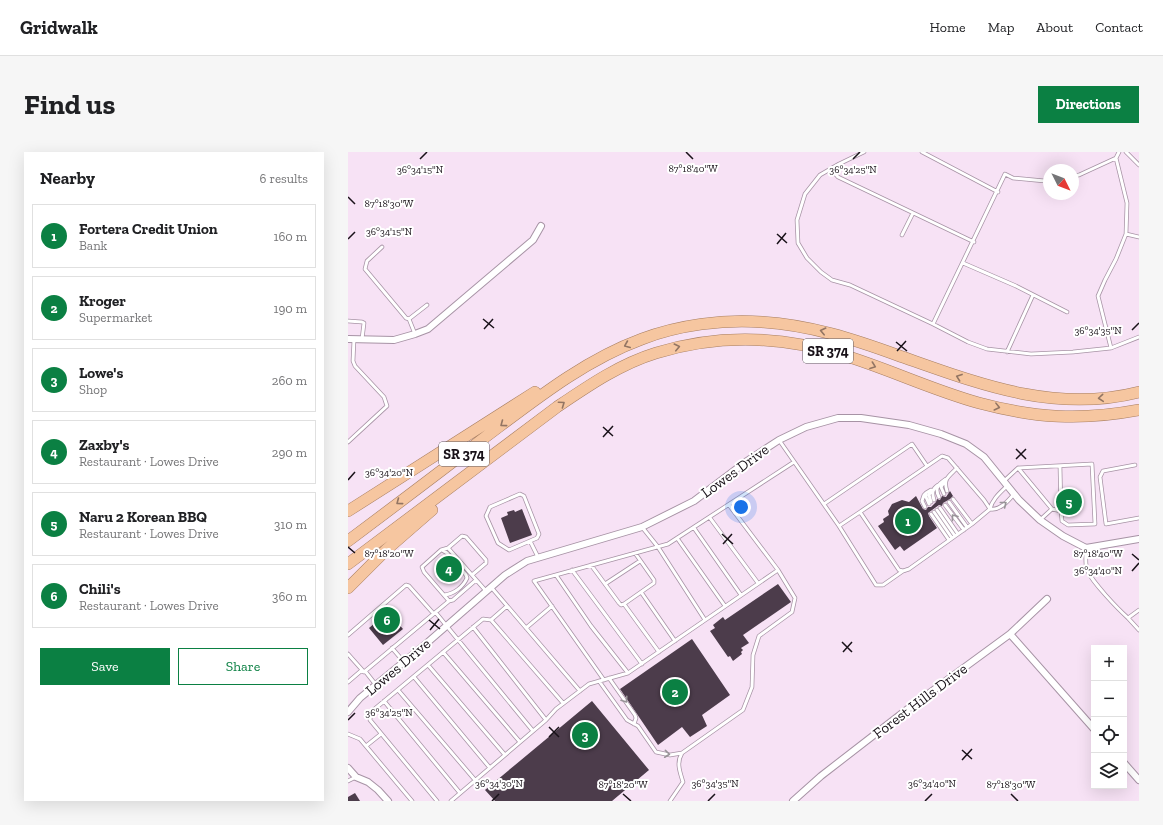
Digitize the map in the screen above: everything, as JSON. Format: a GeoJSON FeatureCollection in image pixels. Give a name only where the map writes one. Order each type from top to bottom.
{"type":"FeatureCollection","features":[{"type":"Feature","properties":{"kind":"highway","name":"SR 374"},"geometry":{"type":"LineString","coordinates":[[348,541],[517,414],[581,369],[622,347],[643,338],[708,324],[762,322],[807,327],[858,341],[968,380],[1029,396],[1079,399],[1103,398],[1139,392]]}},
{"type":"Feature","properties":{"kind":"highway","name":"SR 374"},"geometry":{"type":"LineString","coordinates":[[348,564],[582,390],[633,362],[655,353],[677,347],[710,341],[746,339],[782,341],[815,347],[843,355],[978,402],[1012,410],[1068,417],[1115,414],[1139,410]]}},
{"type":"Feature","properties":{"kind":"highway"},"geometry":{"type":"LineString","coordinates":[[348,511],[534,393],[581,369]]}},
{"type":"Feature","properties":{"kind":"highway"},"geometry":{"type":"LineString","coordinates":[[348,588],[386,550],[531,428]]}},
{"type":"Feature","properties":{"kind":"street"},"geometry":{"type":"LineString","coordinates":[[351,339],[394,340],[428,329],[533,240],[541,226]]}},
{"type":"Feature","properties":{"kind":"street","name":"Lowes Drive"},"geometry":{"type":"LineString","coordinates":[[348,712],[360,698],[447,626],[488,589],[505,575],[527,561],[642,527],[694,500],[778,440],[806,427],[838,418],[861,418],[909,425],[941,434],[966,444],[984,458],[1040,520],[1063,536],[1086,548]]}},
{"type":"Feature","properties":{"kind":"street"},"geometry":{"type":"LineString","coordinates":[[1086,548],[1139,539]]}},
{"type":"Feature","properties":{"kind":"street","name":"Forest Hills Drive"},"geometry":{"type":"LineString","coordinates":[[793,801],[821,776],[1010,634],[1047,599]]}},
{"type":"Feature","properties":{"kind":"street"},"geometry":{"type":"LineString","coordinates":[[1010,634],[1091,726]]}},
{"type":"Feature","properties":{"kind":"street"},"geometry":{"type":"LineString","coordinates":[[1127,766],[1139,780]]}},
{"type":"Feature","properties":{"kind":"street"},"geometry":{"type":"LineString","coordinates":[[348,768],[356,777],[368,782],[378,790],[388,801]]}},
{"type":"Feature","properties":{"kind":"lane"},"geometry":{"type":"LineString","coordinates":[[864,152],[820,175],[805,194],[797,220],[798,242],[807,258],[821,272],[832,280],[850,285],[968,342],[987,349],[1031,354],[1073,352],[1111,348],[1139,337]]}},
{"type":"Feature","properties":{"kind":"lane"},"geometry":{"type":"LineString","coordinates":[[922,152],[998,192]]}},
{"type":"Feature","properties":{"kind":"lane"},"geometry":{"type":"LineString","coordinates":[[1079,174],[1116,158],[1119,152]]}},
{"type":"Feature","properties":{"kind":"lane"},"geometry":{"type":"LineString","coordinates":[[1126,152],[1139,165]]}},
{"type":"Feature","properties":{"kind":"lane"},"geometry":{"type":"LineString","coordinates":[[1111,348],[1098,296],[1126,234],[1127,203],[1116,158]]}},
{"type":"Feature","properties":{"kind":"lane"},"geometry":{"type":"LineString","coordinates":[[831,169],[838,177],[974,242]]}},
{"type":"Feature","properties":{"kind":"lane"},"geometry":{"type":"LineString","coordinates":[[933,324],[964,263],[1005,174],[1013,178],[1043,181]]}},
{"type":"Feature","properties":{"kind":"lane"},"geometry":{"type":"LineString","coordinates":[[902,235],[913,213]]}},
{"type":"Feature","properties":{"kind":"lane"},"geometry":{"type":"LineString","coordinates":[[1126,234],[1139,237]]}},
{"type":"Feature","properties":{"kind":"lane"},"geometry":{"type":"LineString","coordinates":[[382,247],[367,261],[365,269],[406,318],[409,319],[415,334]]}},
{"type":"Feature","properties":{"kind":"lane"},"geometry":{"type":"LineString","coordinates":[[964,263],[1066,312]]}},
{"type":"Feature","properties":{"kind":"lane"},"geometry":{"type":"LineString","coordinates":[[1007,352],[1033,295]]}},
{"type":"Feature","properties":{"kind":"lane"},"geometry":{"type":"LineString","coordinates":[[409,319],[427,305]]}},
{"type":"Feature","properties":{"kind":"lane"},"geometry":{"type":"LineString","coordinates":[[348,321],[364,323],[362,339]]}},
{"type":"Feature","properties":{"kind":"lane"},"geometry":{"type":"LineString","coordinates":[[348,442],[387,406],[384,398],[355,366],[353,361],[351,339]]}},
{"type":"Feature","properties":{"kind":"lane"},"geometry":{"type":"LineString","coordinates":[[778,440],[839,526],[876,585],[882,585],[903,571],[909,569],[972,524],[990,509],[991,503],[1018,468],[1092,464],[1095,524],[1068,525],[1062,521],[1060,466]]}},
{"type":"Feature","properties":{"kind":"lane"},"geometry":{"type":"LineString","coordinates":[[824,504],[912,444],[926,466]]}},
{"type":"Feature","properties":{"kind":"lane"},"geometry":{"type":"LineString","coordinates":[[839,526],[942,456],[948,458],[990,509]]}},
{"type":"Feature","properties":{"kind":"lane"},"geometry":{"type":"LineString","coordinates":[[604,680],[534,581],[668,544],[794,462]]}},
{"type":"Feature","properties":{"kind":"lane"},"geometry":{"type":"LineString","coordinates":[[1136,465],[1103,471],[1100,477],[1106,524],[1139,518]]}},
{"type":"Feature","properties":{"kind":"lane"},"geometry":{"type":"LineString","coordinates":[[932,489],[930,503],[926,497],[926,494],[932,489],[940,483],[946,479],[957,468]]}},
{"type":"Feature","properties":{"kind":"lane"},"geometry":{"type":"LineString","coordinates":[[1018,468],[1052,509],[1061,511]]}},
{"type":"Feature","properties":{"kind":"lane"},"geometry":{"type":"LineString","coordinates":[[946,479],[945,484],[947,491]]}},
{"type":"Feature","properties":{"kind":"lane"},"geometry":{"type":"LineString","coordinates":[[944,494],[941,487],[946,479]]}},
{"type":"Feature","properties":{"kind":"lane"},"geometry":{"type":"LineString","coordinates":[[939,497],[936,491],[940,483]]}},
{"type":"Feature","properties":{"kind":"lane"},"geometry":{"type":"LineString","coordinates":[[520,494],[524,496],[539,534],[537,538],[530,541],[510,550],[498,542],[486,516],[490,507],[520,494]]}},
{"type":"Feature","properties":{"kind":"lane"},"geometry":{"type":"LineString","coordinates":[[990,509],[994,510],[998,508],[1015,494]]}},
{"type":"Feature","properties":{"kind":"lane"},"geometry":{"type":"LineString","coordinates":[[953,499],[972,524]]}},
{"type":"Feature","properties":{"kind":"lane"},"geometry":{"type":"LineString","coordinates":[[949,502],[967,527]]}},
{"type":"Feature","properties":{"kind":"lane"},"geometry":{"type":"LineString","coordinates":[[599,681],[627,720],[638,726],[656,752],[670,755],[682,754],[743,710],[752,687],[753,655],[759,636],[792,612],[795,598],[778,570],[729,505]]}},
{"type":"Feature","properties":{"kind":"lane"},"geometry":{"type":"LineString","coordinates":[[945,505],[964,530]]}},
{"type":"Feature","properties":{"kind":"lane"},"geometry":{"type":"LineString","coordinates":[[1040,520],[1052,509]]}},
{"type":"Feature","properties":{"kind":"lane"},"geometry":{"type":"LineString","coordinates":[[954,537],[935,511],[954,537]]}},
{"type":"Feature","properties":{"kind":"lane"},"geometry":{"type":"LineString","coordinates":[[860,512],[899,570],[903,571]]}},
{"type":"Feature","properties":{"kind":"lane"},"geometry":{"type":"LineString","coordinates":[[710,518],[758,584]]}},
{"type":"Feature","properties":{"kind":"lane"},"geometry":{"type":"LineString","coordinates":[[642,527],[658,547],[705,620]]}},
{"type":"Feature","properties":{"kind":"lane"},"geometry":{"type":"LineString","coordinates":[[694,528],[741,595]]}},
{"type":"Feature","properties":{"kind":"lane"},"geometry":{"type":"LineString","coordinates":[[449,601],[424,572],[422,567],[441,550],[448,548],[462,536],[466,537],[486,560],[486,563],[472,575]]}},
{"type":"Feature","properties":{"kind":"lane"},"geometry":{"type":"LineString","coordinates":[[677,538],[726,606]]}},
{"type":"Feature","properties":{"kind":"lane"},"geometry":{"type":"LineString","coordinates":[[530,541],[538,557]]}},
{"type":"Feature","properties":{"kind":"lane"},"geometry":{"type":"LineString","coordinates":[[448,548],[476,580],[507,606],[580,691]]}},
{"type":"Feature","properties":{"kind":"lane"},"geometry":{"type":"LineString","coordinates":[[1086,548],[1087,570],[1104,594],[1139,630]]}},
{"type":"Feature","properties":{"kind":"lane"},"geometry":{"type":"LineString","coordinates":[[441,550],[447,553],[467,578],[459,588],[444,595]]}},
{"type":"Feature","properties":{"kind":"lane"},"geometry":{"type":"LineString","coordinates":[[624,604],[654,582],[635,553]]}},
{"type":"Feature","properties":{"kind":"lane"},"geometry":{"type":"LineString","coordinates":[[605,584],[640,561]]}},
{"type":"Feature","properties":{"kind":"lane"},"geometry":{"type":"LineString","coordinates":[[591,565],[619,603],[624,604],[659,652]]}},
{"type":"Feature","properties":{"kind":"lane"},"geometry":{"type":"LineString","coordinates":[[572,570],[642,664]]}},
{"type":"Feature","properties":{"kind":"lane"},"geometry":{"type":"LineString","coordinates":[[451,801],[546,720],[563,703],[589,684],[628,673],[778,570]]}},
{"type":"Feature","properties":{"kind":"lane"},"geometry":{"type":"LineString","coordinates":[[556,574],[591,626],[628,673]]}},
{"type":"Feature","properties":{"kind":"lane"},"geometry":{"type":"LineString","coordinates":[[348,682],[449,601],[453,600],[476,580]]}},
{"type":"Feature","properties":{"kind":"lane"},"geometry":{"type":"LineString","coordinates":[[348,635],[406,585],[409,586],[447,626],[533,731]]}},
{"type":"Feature","properties":{"kind":"lane"},"geometry":{"type":"LineString","coordinates":[[641,592],[675,641]]}},
{"type":"Feature","properties":{"kind":"lane"},"geometry":{"type":"LineString","coordinates":[[491,620],[507,606]]}},
{"type":"Feature","properties":{"kind":"lane"},"geometry":{"type":"LineString","coordinates":[[526,628],[552,606]]}},
{"type":"Feature","properties":{"kind":"lane"},"geometry":{"type":"LineString","coordinates":[[1128,618],[1139,610]]}},
{"type":"Feature","properties":{"kind":"lane"},"geometry":{"type":"LineString","coordinates":[[437,801],[370,720],[371,712],[483,619],[491,620],[563,703]]}},
{"type":"Feature","properties":{"kind":"lane"},"geometry":{"type":"LineString","coordinates":[[473,627],[546,720]]}},
{"type":"Feature","properties":{"kind":"lane"},"geometry":{"type":"LineString","coordinates":[[392,648],[404,662]]}},
{"type":"Feature","properties":{"kind":"lane"},"geometry":{"type":"LineString","coordinates":[[443,652],[520,742]]}},
{"type":"Feature","properties":{"kind":"lane"},"geometry":{"type":"LineString","coordinates":[[348,654],[376,685]]}},
{"type":"Feature","properties":{"kind":"lane"},"geometry":{"type":"LineString","coordinates":[[428,665],[505,755]]}},
{"type":"Feature","properties":{"kind":"lane"},"geometry":{"type":"LineString","coordinates":[[414,677],[490,768]]}},
{"type":"Feature","properties":{"kind":"lane"},"geometry":{"type":"LineString","coordinates":[[609,678],[635,715],[636,718],[634,724]]}},
{"type":"Feature","properties":{"kind":"lane"},"geometry":{"type":"LineString","coordinates":[[398,690],[475,780]]}},
{"type":"Feature","properties":{"kind":"lane"},"geometry":{"type":"LineString","coordinates":[[384,701],[460,793]]}},
{"type":"Feature","properties":{"kind":"lane"},"geometry":{"type":"LineString","coordinates":[[348,734],[360,739],[412,801]]}},
{"type":"Feature","properties":{"kind":"lane"},"geometry":{"type":"LineString","coordinates":[[366,746],[381,734]]}},
{"type":"Feature","properties":{"kind":"lane"},"geometry":{"type":"LineString","coordinates":[[670,801],[683,782],[678,766],[682,754]]}},
{"type":"Feature","properties":{"kind":"lane"},"geometry":{"type":"LineString","coordinates":[[348,781],[356,777]]}},
{"type":"Feature","properties":{"kind":"building"},"geometry":{"type":"Polygon","coordinates":[[[950,491],[953,496],[950,499],[943,503],[942,506],[939,505],[928,513],[937,528],[904,551],[900,546],[895,550],[878,526],[884,522],[883,519],[889,515],[888,511],[892,504],[902,500],[909,502],[916,496],[923,509],[926,510],[936,502],[937,499],[940,500],[942,496],[946,497],[950,491]]]}},
{"type":"Feature","properties":{"kind":"building"},"geometry":{"type":"Polygon","coordinates":[[[522,509],[532,535],[510,543],[501,518],[508,515],[507,512],[514,510],[515,512],[522,509]]]}},
{"type":"Feature","properties":{"kind":"building"},"geometry":{"type":"Polygon","coordinates":[[[443,556],[448,562],[450,560],[462,576],[454,583],[440,573],[441,572],[439,570],[441,569],[436,563],[443,556]]]}},
{"type":"Feature","properties":{"kind":"building"},"geometry":{"type":"Polygon","coordinates":[[[778,584],[791,602],[743,635],[749,643],[741,648],[743,650],[741,652],[742,654],[733,661],[730,656],[728,657],[710,631],[715,628],[713,625],[723,617],[725,620],[778,584]]]}},
{"type":"Feature","properties":{"kind":"building"},"geometry":{"type":"Polygon","coordinates":[[[388,612],[403,629],[383,645],[369,628],[388,612]]]}},
{"type":"Feature","properties":{"kind":"building"},"geometry":{"type":"Polygon","coordinates":[[[692,639],[730,695],[702,715],[707,726],[690,737],[682,727],[658,745],[620,689],[692,639]]]}},
{"type":"Feature","properties":{"kind":"building"},"geometry":{"type":"Polygon","coordinates":[[[592,701],[649,770],[612,801],[495,801],[485,790],[592,701]]]}},
{"type":"Feature","properties":{"kind":"building"},"geometry":{"type":"Polygon","coordinates":[[[355,793],[360,801],[348,801],[348,797],[355,793]]]}},
{"type":"Feature","properties":{"kind":"place","name":"Naru 2 Korean BBQ"},"geometry":{"type":"Point","coordinates":[1069,502]}},
{"type":"Feature","properties":{"kind":"place","name":"Fortera Credit Union"},"geometry":{"type":"Point","coordinates":[908,521]}},
{"type":"Feature","properties":{"kind":"place","name":"Zaxby's"},"geometry":{"type":"Point","coordinates":[449,569]}},
{"type":"Feature","properties":{"kind":"place","name":"Chili's"},"geometry":{"type":"Point","coordinates":[387,620]}},
{"type":"Feature","properties":{"kind":"place","name":"Kroger"},"geometry":{"type":"Point","coordinates":[675,692]}},
{"type":"Feature","properties":{"kind":"place","name":"Lowe's"},"geometry":{"type":"Point","coordinates":[585,735]}}]}
